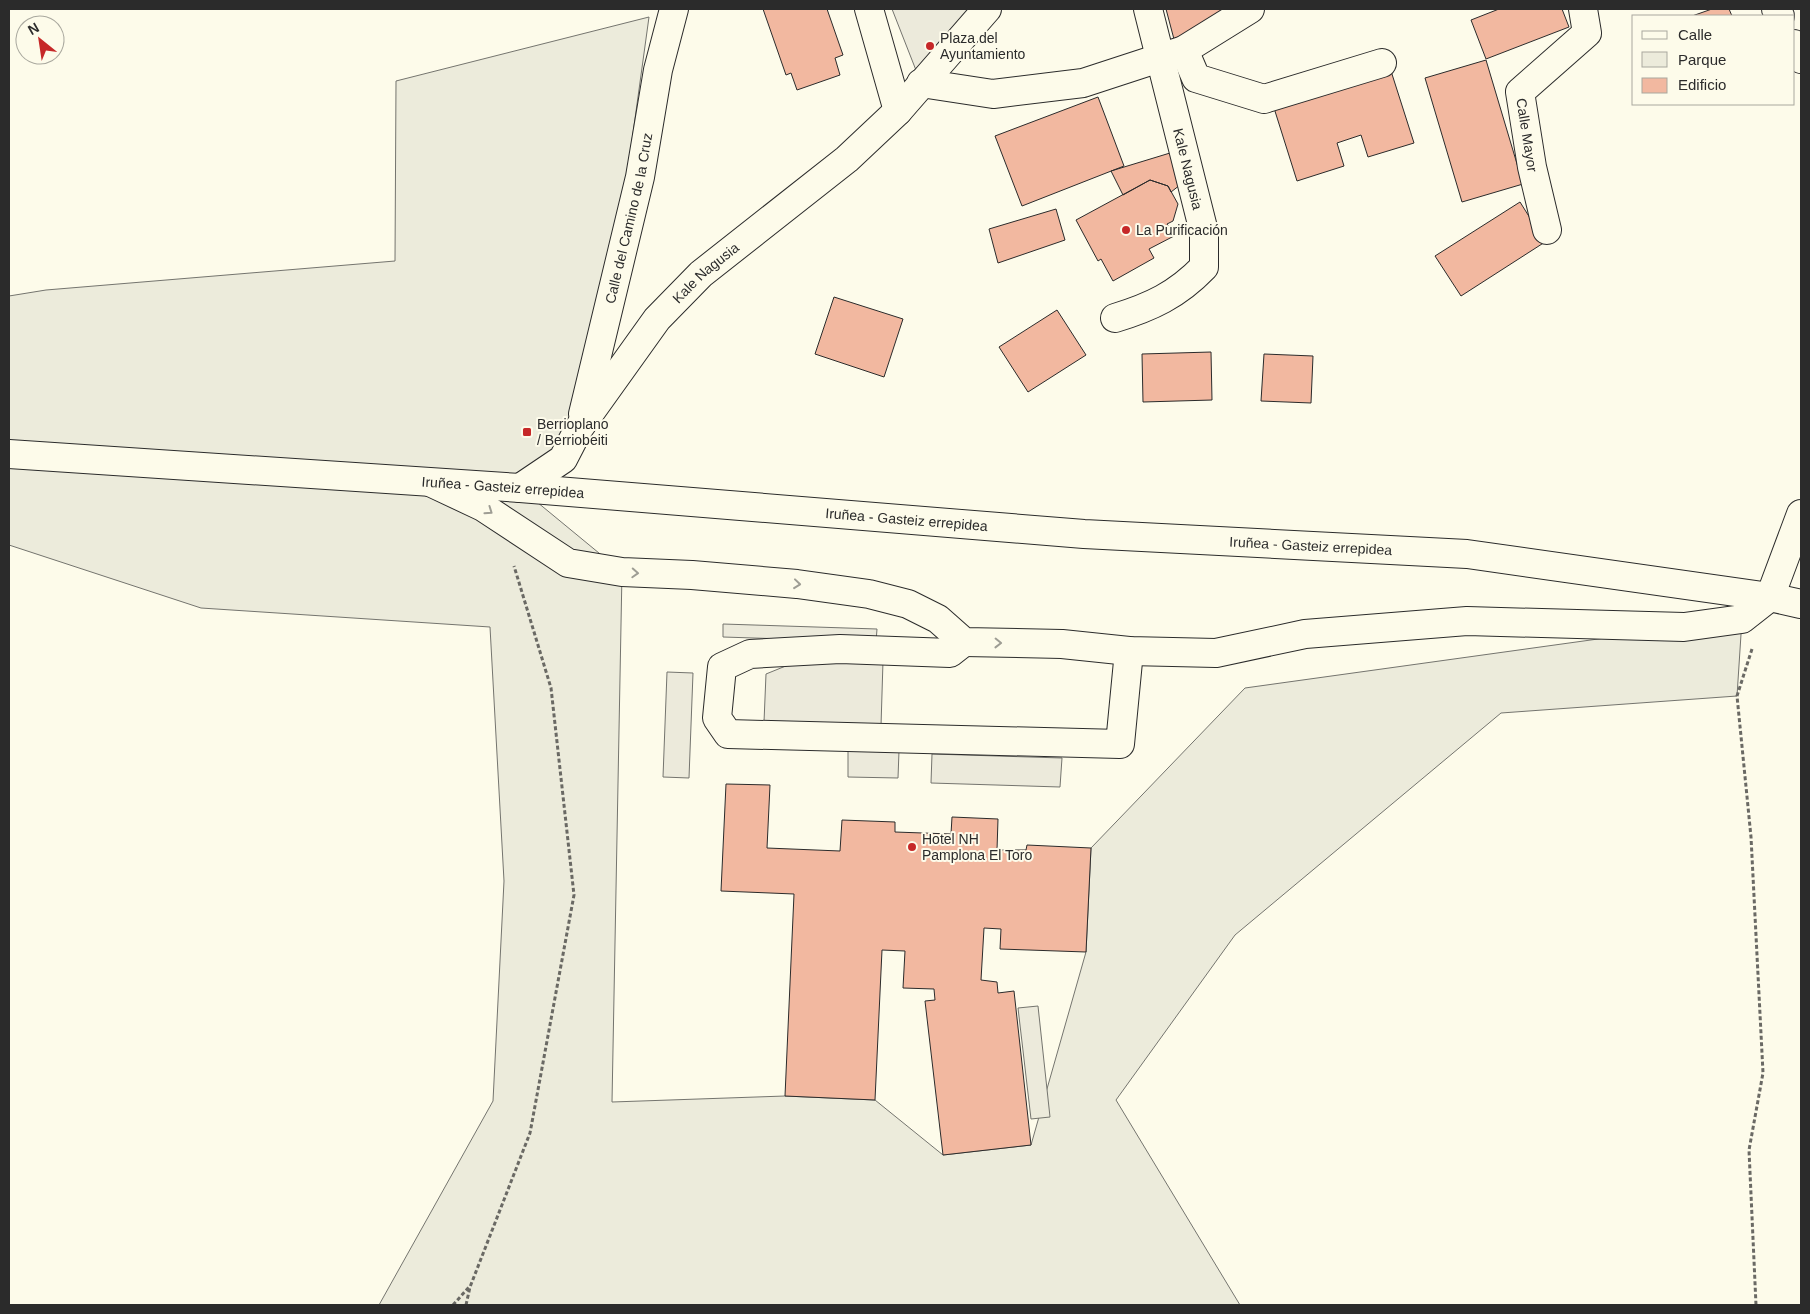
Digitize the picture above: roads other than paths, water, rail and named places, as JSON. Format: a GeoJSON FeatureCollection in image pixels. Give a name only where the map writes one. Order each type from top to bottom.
{"type":"FeatureCollection","features":[{"type":"Feature","properties":{"kind":"main road","name":"Calle del Camino de la Cruz"},"geometry":{"type":"LineString","coordinates":[[579,428],[640,177],[658,70],[674,9]]}},
{"type":"Feature","properties":{"kind":"main road"},"geometry":{"type":"LineString","coordinates":[[869,9],[898,112]]}},
{"type":"Feature","properties":{"kind":"main road","name":"Kale Nagusia"},"geometry":{"type":"LineString","coordinates":[[520,488],[563,459],[579,428],[657,319],[702,274],[847,159],[898,112],[987,9]]}},
{"type":"Feature","properties":{"kind":"main road","name":"Kale Nagusia"},"geometry":{"type":"LineString","coordinates":[[1148,9],[1172,54],[1196,78],[1264,99],[1382,63]]}},
{"type":"Feature","properties":{"kind":"main road"},"geometry":{"type":"LineString","coordinates":[[922,83],[993,94],[1083,82],[1172,54],[1250,9]]}},
{"type":"Feature","properties":{"kind":"main road","name":"Calle Mayor"},"geometry":{"type":"LineString","coordinates":[[1547,230],[1532,167],[1520,92],[1587,33],[1584,9]]}},
{"type":"Feature","properties":{"kind":"main road"},"geometry":{"type":"LineString","coordinates":[[1795,46],[1801,59]]}},
{"type":"Feature","properties":{"kind":"main road","name":"Kale Nagusia"},"geometry":{"type":"LineString","coordinates":[[1115,318],[1148,308],[1189,283],[1204,267],[1204,232],[1172,54]]}},
{"type":"Feature","properties":{"kind":"main road","name":"Iruñea - Gasteiz errepidea"},"geometry":{"type":"LineString","coordinates":[[9,454],[520,488],[1084,534],[1467,554],[1770,597],[1801,604]]}},
{"type":"Feature","properties":{"kind":"main road"},"geometry":{"type":"LineString","coordinates":[[430,482],[483,507],[516,530],[542,544],[568,563],[622,572],[797,584],[869,594],[908,604],[938,619],[964,642]]}},
{"type":"Feature","properties":{"kind":"main road"},"geometry":{"type":"LineString","coordinates":[[1128,651],[1120,744],[728,734],[717,718],[722,666],[750,654],[840,649],[950,653],[964,642],[1062,644],[1128,651],[1216,653],[1304,634],[1467,621],[1684,627],[1742,619],[1770,597],[1801,514]]}},
{"type":"Feature","properties":{"kind":"place","name":"Plaza del Ayuntamiento"},"geometry":{"type":"Point","coordinates":[930,46]}},
{"type":"Feature","properties":{"kind":"place","name":"La Purificación"},"geometry":{"type":"Point","coordinates":[1126,230]}},
{"type":"Feature","properties":{"kind":"place","name":"Berrioplano / Berriobeiti"},"geometry":{"type":"Point","coordinates":[527,432]}},
{"type":"Feature","properties":{"kind":"place","name":"Hotel NH Pamplona El Toro"},"geometry":{"type":"Point","coordinates":[912,847]}}]}
